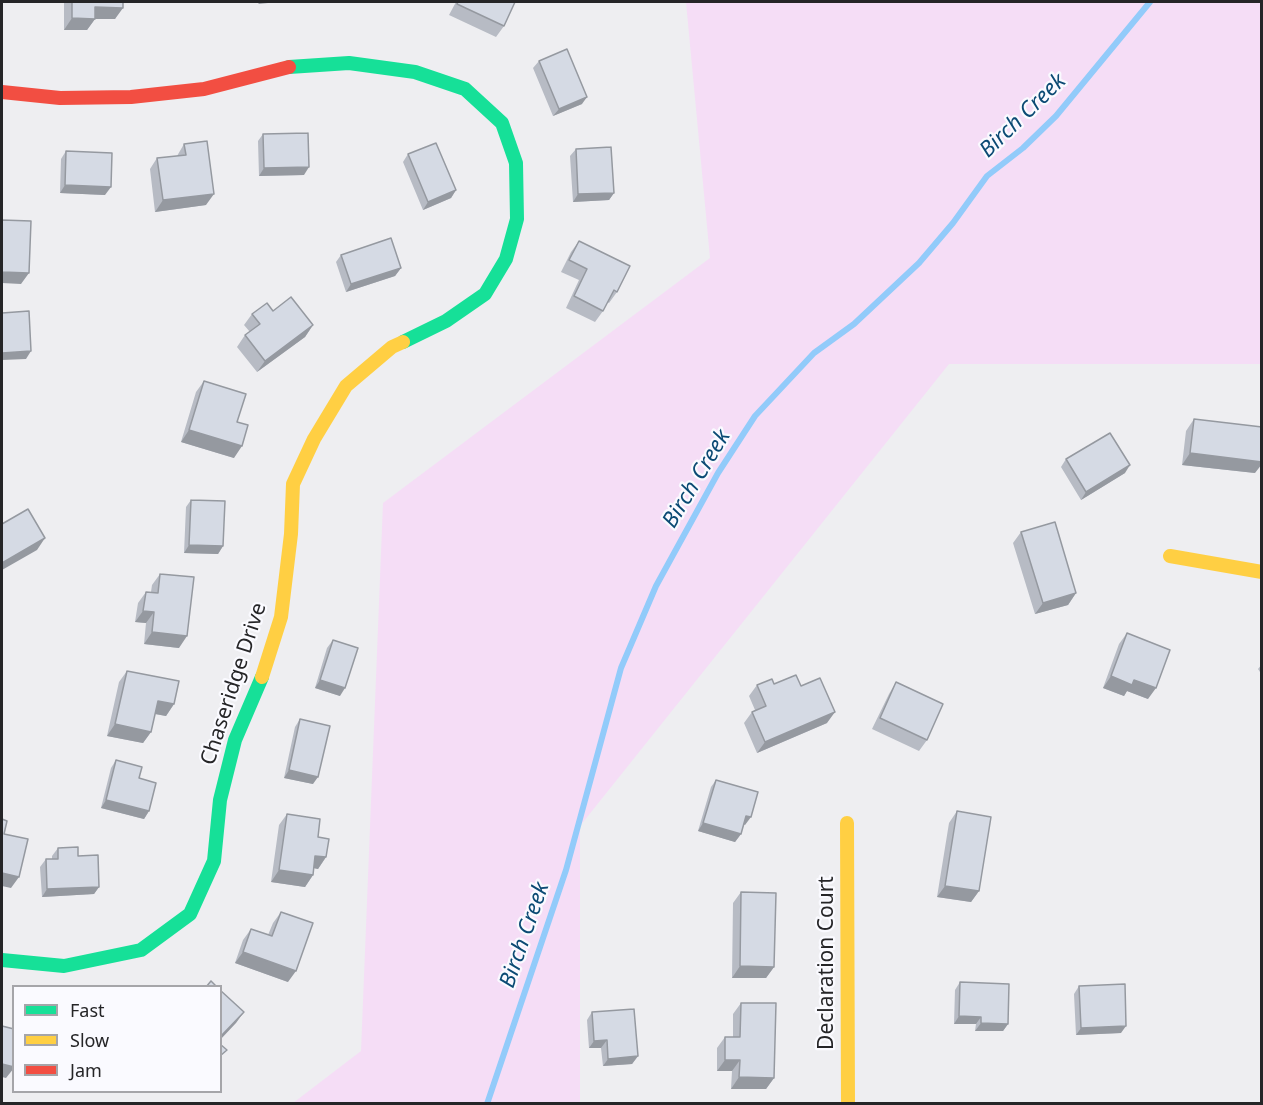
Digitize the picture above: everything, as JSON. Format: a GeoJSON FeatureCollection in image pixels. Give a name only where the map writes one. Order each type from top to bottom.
{"type":"FeatureCollection","features":[{"type":"Feature","properties":{"kind":"street","name":"Chaseridge Drive"},"geometry":{"type":"LineString","coordinates":[[2,92],[60,98],[131,97],[204,89],[279,68],[350,63],[415,72],[465,89],[502,123],[516,163],[517,219],[506,259],[485,294],[446,321],[392,347],[346,386],[314,439],[297,475],[293,484],[291,534],[281,618],[259,685],[235,740],[220,800],[214,861],[190,914],[141,950],[64,966],[2,960]]}},
{"type":"Feature","properties":{"kind":"street"},"geometry":{"type":"LineString","coordinates":[[1170,556],[1252,568],[1262,573]]}},
{"type":"Feature","properties":{"kind":"street","name":"Declaration Court"},"geometry":{"type":"LineString","coordinates":[[847,823],[848,1104]]}},
{"type":"Feature","properties":{"kind":"shaded area"},"geometry":{"type":"Polygon","coordinates":[[[686,2],[1261,2],[1261,364],[949,364],[580,826],[580,1103],[293,1103],[361,1051],[383,503],[710,258],[686,2]]]}},
{"type":"Feature","properties":{"kind":"building"},"geometry":{"type":"Polygon","coordinates":[[[72,2],[123,2],[123,8],[95,7],[95,19],[72,18],[72,2]]]}},
{"type":"Feature","properties":{"kind":"building"},"geometry":{"type":"Polygon","coordinates":[[[458,2],[515,2],[504,26],[457,4],[458,2]]]}},
{"type":"Feature","properties":{"kind":"building"},"geometry":{"type":"Polygon","coordinates":[[[567,49],[587,97],[559,109],[539,61],[567,49]]]}},
{"type":"Feature","properties":{"kind":"building"},"geometry":{"type":"Polygon","coordinates":[[[308,133],[309,167],[264,168],[263,134],[308,133]]]}},
{"type":"Feature","properties":{"kind":"building"},"geometry":{"type":"Polygon","coordinates":[[[207,141],[214,194],[163,200],[157,158],[186,155],[184,144],[207,141]]]}},
{"type":"Feature","properties":{"kind":"building"},"geometry":{"type":"Polygon","coordinates":[[[436,143],[456,190],[428,202],[408,154],[436,143]]]}},
{"type":"Feature","properties":{"kind":"building"},"geometry":{"type":"Polygon","coordinates":[[[611,147],[614,193],[578,194],[576,149],[611,147]]]}},
{"type":"Feature","properties":{"kind":"building"},"geometry":{"type":"Polygon","coordinates":[[[66,151],[112,153],[111,187],[65,185],[66,151]]]}},
{"type":"Feature","properties":{"kind":"building"},"geometry":{"type":"Polygon","coordinates":[[[2,220],[31,221],[29,273],[2,272],[2,220]]]}},
{"type":"Feature","properties":{"kind":"building"},"geometry":{"type":"Polygon","coordinates":[[[391,238],[401,268],[351,284],[341,255],[391,238]]]}},
{"type":"Feature","properties":{"kind":"building"},"geometry":{"type":"Polygon","coordinates":[[[579,241],[630,266],[617,292],[614,290],[603,311],[574,296],[587,269],[569,260],[579,241]]]}},
{"type":"Feature","properties":{"kind":"building"},"geometry":{"type":"Polygon","coordinates":[[[291,297],[313,325],[265,361],[245,335],[260,324],[252,314],[267,303],[273,311],[291,297]]]}},
{"type":"Feature","properties":{"kind":"building"},"geometry":{"type":"Polygon","coordinates":[[[29,311],[31,351],[2,353],[2,313],[29,311]]]}},
{"type":"Feature","properties":{"kind":"building"},"geometry":{"type":"Polygon","coordinates":[[[204,381],[246,394],[237,422],[248,425],[242,446],[189,430],[204,381]]]}},
{"type":"Feature","properties":{"kind":"building"},"geometry":{"type":"Polygon","coordinates":[[[1194,419],[1262,427],[1262,462],[1190,453],[1194,419]]]}},
{"type":"Feature","properties":{"kind":"building"},"geometry":{"type":"Polygon","coordinates":[[[1110,433],[1130,465],[1086,492],[1066,459],[1110,433]]]}},
{"type":"Feature","properties":{"kind":"building"},"geometry":{"type":"Polygon","coordinates":[[[191,500],[225,501],[223,546],[189,545],[191,500]]]}},
{"type":"Feature","properties":{"kind":"building"},"geometry":{"type":"Polygon","coordinates":[[[28,509],[45,538],[2,563],[2,524],[28,509]]]}},
{"type":"Feature","properties":{"kind":"building"},"geometry":{"type":"Polygon","coordinates":[[[1055,522],[1076,593],[1043,603],[1021,532],[1055,522]]]}},
{"type":"Feature","properties":{"kind":"building"},"geometry":{"type":"Polygon","coordinates":[[[160,574],[194,577],[187,636],[152,632],[154,612],[143,611],[146,592],[158,593],[160,574]]]}},
{"type":"Feature","properties":{"kind":"building"},"geometry":{"type":"Polygon","coordinates":[[[1127,633],[1170,650],[1156,688],[1134,680],[1132,685],[1111,676],[1127,633]]]}},
{"type":"Feature","properties":{"kind":"building"},"geometry":{"type":"Polygon","coordinates":[[[333,640],[358,648],[345,688],[320,680],[333,640]]]}},
{"type":"Feature","properties":{"kind":"building"},"geometry":{"type":"Polygon","coordinates":[[[127,671],[179,681],[174,704],[158,701],[151,732],[115,724],[127,671]]]}},
{"type":"Feature","properties":{"kind":"building"},"geometry":{"type":"Polygon","coordinates":[[[796,675],[801,686],[820,678],[835,712],[765,742],[752,712],[766,706],[757,685],[772,679],[774,684],[796,675]]]}},
{"type":"Feature","properties":{"kind":"building"},"geometry":{"type":"Polygon","coordinates":[[[896,682],[943,704],[927,740],[880,718],[896,682]]]}},
{"type":"Feature","properties":{"kind":"building"},"geometry":{"type":"Polygon","coordinates":[[[300,719],[330,726],[318,777],[289,770],[300,719]]]}},
{"type":"Feature","properties":{"kind":"building"},"geometry":{"type":"Polygon","coordinates":[[[116,760],[142,767],[139,778],[156,783],[149,811],[106,800],[116,760]]]}},
{"type":"Feature","properties":{"kind":"building"},"geometry":{"type":"Polygon","coordinates":[[[716,780],[758,792],[751,817],[746,816],[741,834],[703,823],[716,780]]]}},
{"type":"Feature","properties":{"kind":"building"},"geometry":{"type":"Polygon","coordinates":[[[957,811],[991,817],[979,891],[945,886],[957,811]]]}},
{"type":"Feature","properties":{"kind":"building"},"geometry":{"type":"Polygon","coordinates":[[[287,814],[320,819],[318,837],[329,839],[326,857],[315,856],[313,875],[279,870],[287,814]]]}},
{"type":"Feature","properties":{"kind":"building"},"geometry":{"type":"Polygon","coordinates":[[[2,819],[7,821],[4,834],[28,839],[19,877],[2,873],[2,819]]]}},
{"type":"Feature","properties":{"kind":"building"},"geometry":{"type":"Polygon","coordinates":[[[78,847],[78,856],[98,855],[99,887],[47,889],[46,859],[58,859],[58,848],[78,847]]]}},
{"type":"Feature","properties":{"kind":"building"},"geometry":{"type":"Polygon","coordinates":[[[741,892],[776,893],[774,967],[740,966],[741,892]]]}},
{"type":"Feature","properties":{"kind":"building"},"geometry":{"type":"Polygon","coordinates":[[[281,912],[313,923],[296,971],[243,952],[251,929],[272,936],[281,912]]]}},
{"type":"Feature","properties":{"kind":"building"},"geometry":{"type":"Polygon","coordinates":[[[960,982],[1009,984],[1008,1024],[981,1023],[981,1017],[959,1016],[960,982]]]}},
{"type":"Feature","properties":{"kind":"building"},"geometry":{"type":"Polygon","coordinates":[[[1125,984],[1126,1026],[1081,1028],[1079,986],[1125,984]]]}},
{"type":"Feature","properties":{"kind":"building"},"geometry":{"type":"Polygon","coordinates":[[[222,992],[244,1012],[222,1035],[222,992]]]}},
{"type":"Feature","properties":{"kind":"building"},"geometry":{"type":"Polygon","coordinates":[[[741,1003],[776,1003],[774,1078],[739,1077],[740,1060],[725,1060],[725,1037],[740,1037],[741,1003]]]}},
{"type":"Feature","properties":{"kind":"building"},"geometry":{"type":"Polygon","coordinates":[[[634,1009],[638,1056],[608,1059],[607,1040],[594,1041],[592,1012],[634,1009]]]}},
{"type":"Feature","properties":{"kind":"building"},"geometry":{"type":"Polygon","coordinates":[[[2,1026],[12,1028],[12,1066],[2,1064],[2,1026]]]}},
{"type":"Feature","properties":{"kind":"waterway","name":"Birch Creek"},"geometry":{"type":"LineString","coordinates":[[487,1104],[566,870],[621,668],[656,586],[718,473],[755,416],[814,353],[854,324],[919,263],[953,223],[987,176],[1023,148],[1056,116],[1150,2]]}},
{"type":"Feature","properties":{"kind":"traffic: fast"},"geometry":{"type":"LineString","coordinates":[[289,67],[349,63],[415,72],[465,89],[502,123],[516,163],[517,219],[506,259],[485,294],[446,321],[403,342]]}},
{"type":"Feature","properties":{"kind":"traffic: fast"},"geometry":{"type":"LineString","coordinates":[[2,960],[64,966],[141,950],[190,914],[214,861],[220,800],[235,740],[262,677]]}},
{"type":"Feature","properties":{"kind":"traffic: slow"},"geometry":{"type":"LineString","coordinates":[[262,677],[281,617],[291,534],[293,484],[314,439],[346,386],[392,347],[403,342]]}},
{"type":"Feature","properties":{"kind":"traffic: slow"},"geometry":{"type":"LineString","coordinates":[[1170,556],[1262,572]]}},
{"type":"Feature","properties":{"kind":"traffic: slow"},"geometry":{"type":"LineString","coordinates":[[847,823],[848,1104]]}},
{"type":"Feature","properties":{"kind":"traffic: jam"},"geometry":{"type":"LineString","coordinates":[[2,92],[60,98],[131,97],[204,89],[289,67]]}}]}
